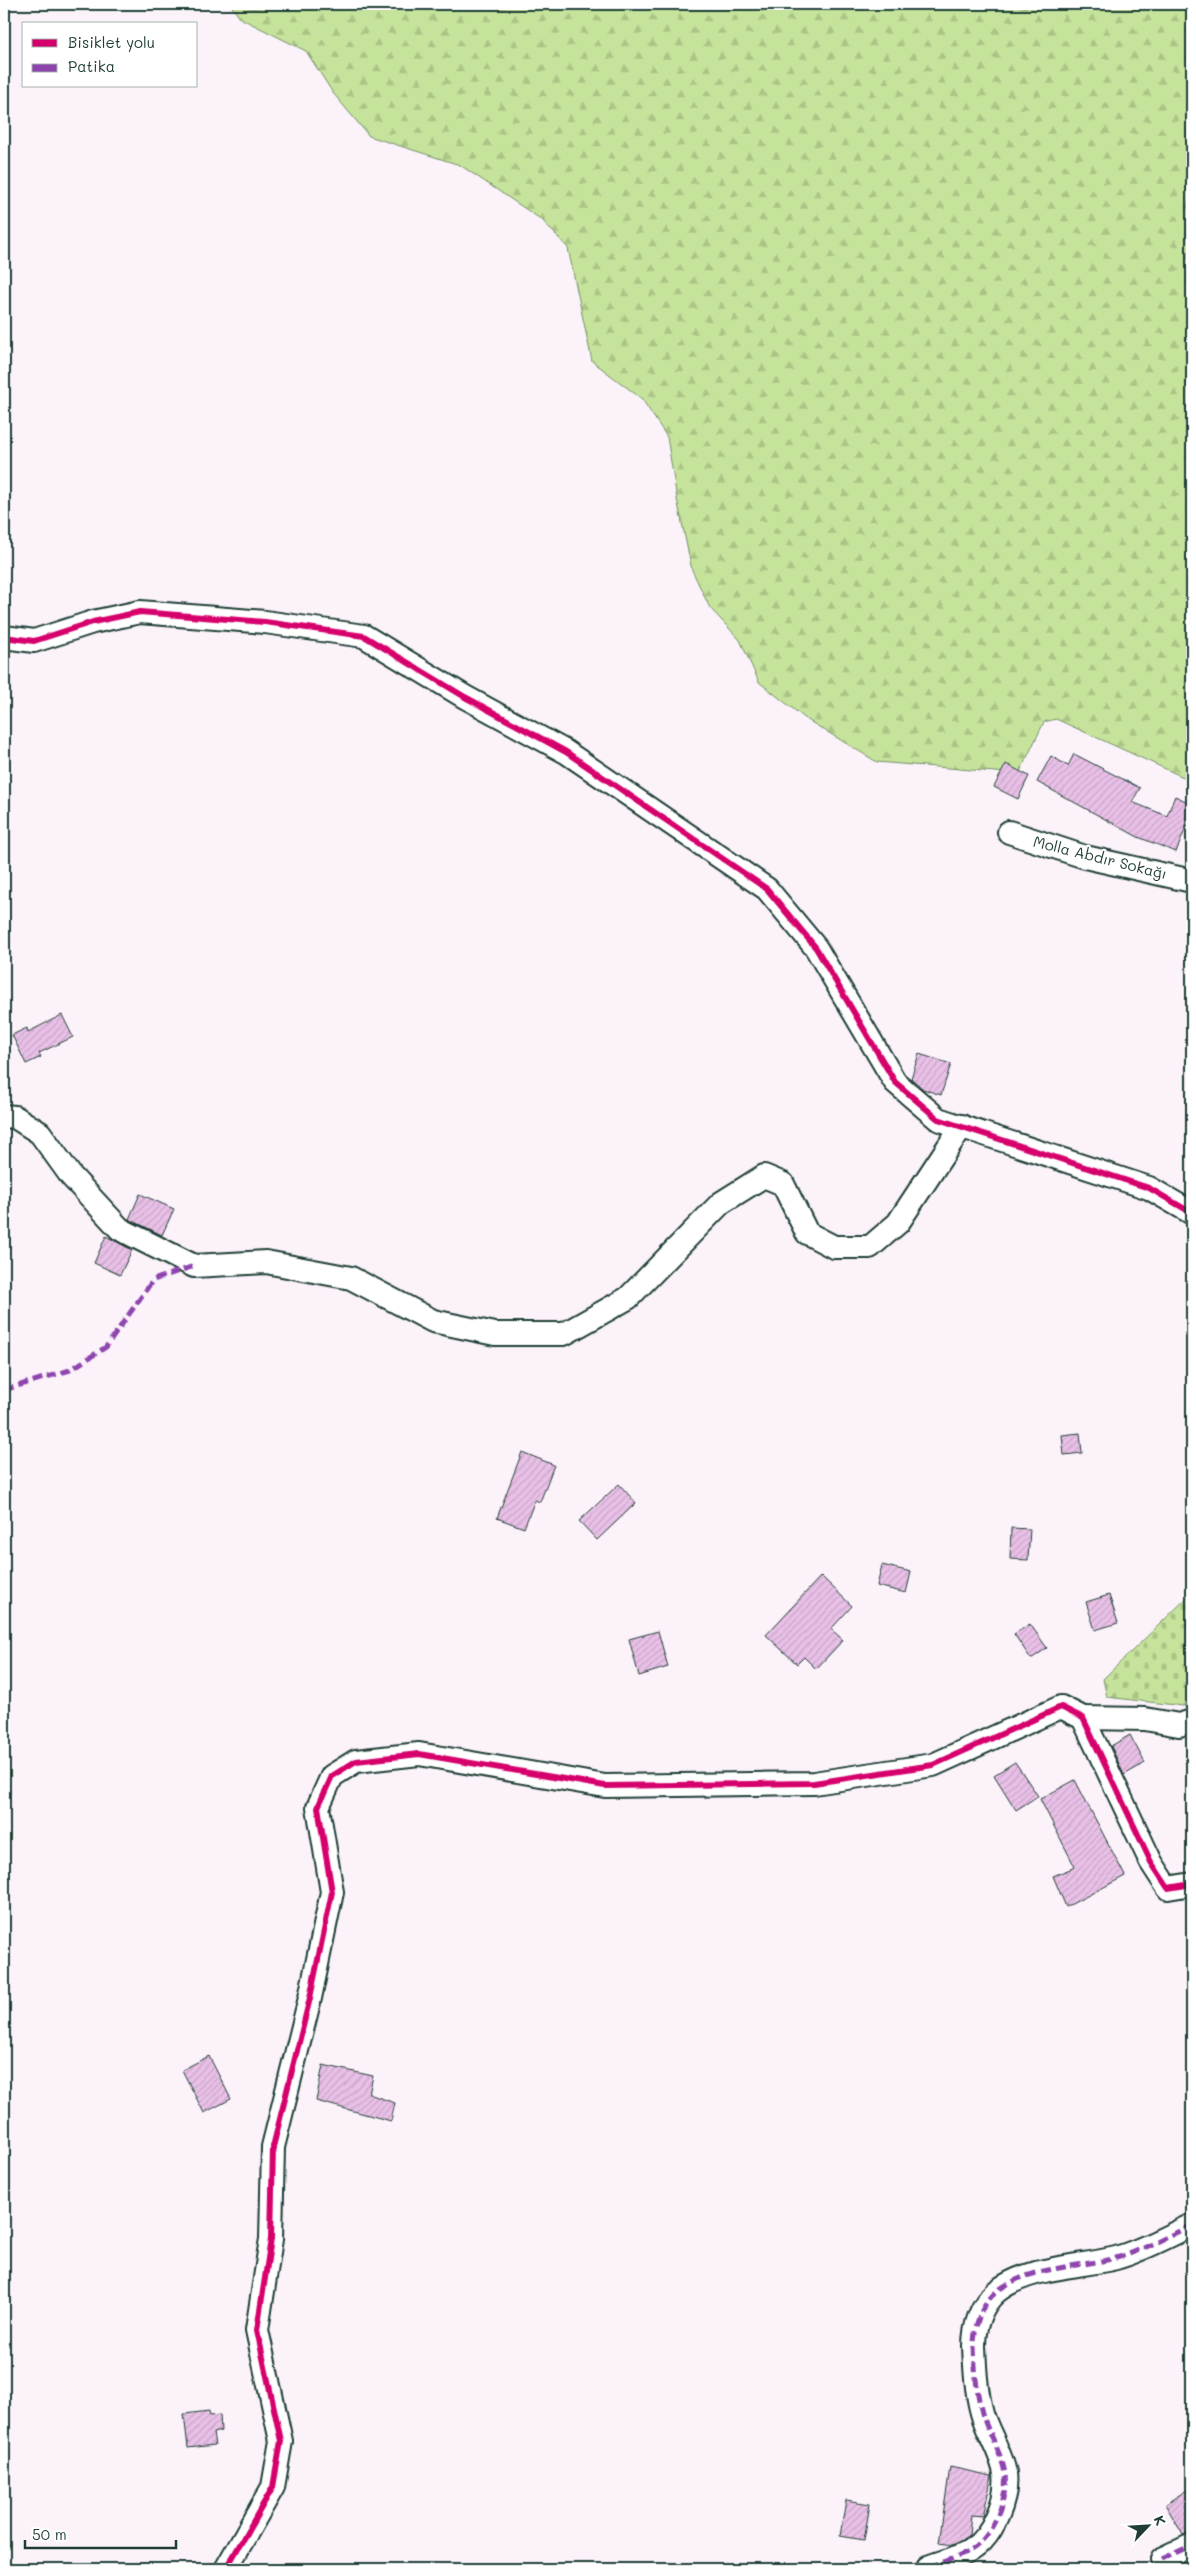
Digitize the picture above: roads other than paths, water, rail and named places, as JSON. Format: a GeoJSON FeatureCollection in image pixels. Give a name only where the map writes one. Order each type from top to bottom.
{"type":"FeatureCollection","features":[{"type":"Feature","properties":{"kind":"street"},"geometry":{"type":"LineString","coordinates":[[4,637],[34,641],[93,622],[140,612],[265,622],[364,636],[465,696],[566,752],[767,889],[816,948],[895,1082],[938,1119],[1150,1188],[1192,1213]]}},
{"type":"Feature","properties":{"kind":"street","name":"Molla Abdır Sokağı"},"geometry":{"type":"LineString","coordinates":[[1009,832],[1085,857],[1192,881]]}},
{"type":"Feature","properties":{"kind":"street"},"geometry":{"type":"LineString","coordinates":[[4,1116],[15,1117],[40,1133],[71,1176],[120,1229],[194,1266],[266,1262],[351,1278],[433,1321],[495,1334],[564,1334],[628,1298],[721,1203],[764,1176],[783,1184],[807,1233],[834,1247],[870,1247],[898,1223],[962,1126]]}},
{"type":"Feature","properties":{"kind":"street"},"geometry":{"type":"LineString","coordinates":[[226,2569],[273,2487],[281,2441],[256,2330],[271,2239],[273,2147],[310,1998],[332,1892],[318,1807],[332,1776],[356,1761],[419,1754],[605,1786],[814,1783],[933,1765],[1061,1707],[1083,1718],[1145,1719],[1179,1725],[1192,1721]]}},
{"type":"Feature","properties":{"kind":"street"},"geometry":{"type":"LineString","coordinates":[[1083,1718],[1151,1862],[1168,1888],[1192,1884]]}},
{"type":"Feature","properties":{"kind":"street"},"geometry":{"type":"LineString","coordinates":[[928,2567],[970,2551],[978,2544],[999,2511],[1004,2491],[1005,2474],[986,2426],[976,2386],[974,2335],[984,2307],[995,2292],[1023,2278],[1118,2257],[1192,2225]]}},
{"type":"Feature","properties":{"kind":"street"},"geometry":{"type":"LineString","coordinates":[[1162,2559],[1192,2545]]}}]}
